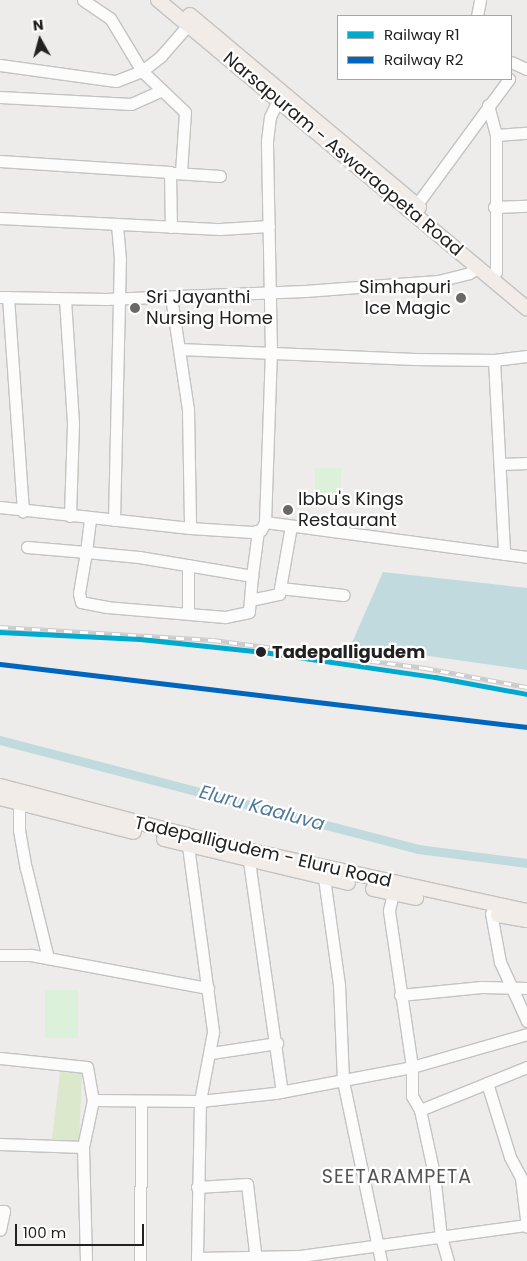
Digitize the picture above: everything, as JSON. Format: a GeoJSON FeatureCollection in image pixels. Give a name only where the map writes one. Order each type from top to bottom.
{"type":"FeatureCollection","features":[{"type":"Feature","properties":{"kind":"main road","name":"Narsapuram - Aswaraopeta Road"},"geometry":{"type":"LineString","coordinates":[[158,0],[279,96]]}},
{"type":"Feature","properties":{"kind":"main road","name":"Narsapuram - Aswaraopeta Road"},"geometry":{"type":"LineString","coordinates":[[172,0],[279,96],[414,209],[527,309]]}},
{"type":"Feature","properties":{"kind":"main road","name":"Narsapuram - Aswaraopeta Road"},"geometry":{"type":"LineString","coordinates":[[414,209],[527,298]]}},
{"type":"Feature","properties":{"kind":"main road","name":"Tadepalligudem - Eluru Road"},"geometry":{"type":"LineString","coordinates":[[0,786],[491,913],[527,920]]}},
{"type":"Feature","properties":{"kind":"main road","name":"Tadepalligudem - Eluru Road"},"geometry":{"type":"LineString","coordinates":[[0,798],[188,846],[324,878],[527,911]]}},
{"type":"Feature","properties":{"kind":"street"},"geometry":{"type":"LineString","coordinates":[[83,0],[110,18],[142,71],[160,91],[186,114],[176,173],[171,227]]}},
{"type":"Feature","properties":{"kind":"street"},"geometry":{"type":"LineString","coordinates":[[477,15],[480,0]]}},
{"type":"Feature","properties":{"kind":"street"},"geometry":{"type":"LineString","coordinates":[[0,65],[116,81],[142,71],[161,56],[188,25]]}},
{"type":"Feature","properties":{"kind":"street"},"geometry":{"type":"LineString","coordinates":[[414,209],[508,80]]}},
{"type":"Feature","properties":{"kind":"street"},"geometry":{"type":"LineString","coordinates":[[0,97],[131,104],[160,91]]}},
{"type":"Feature","properties":{"kind":"street"},"geometry":{"type":"LineString","coordinates":[[90,518],[79,594],[81,602],[107,607],[188,612],[228,617],[248,612],[261,526],[271,353],[267,141],[279,96]]}},
{"type":"Feature","properties":{"kind":"street"},"geometry":{"type":"LineString","coordinates":[[488,105],[496,135],[494,208],[496,272]]}},
{"type":"Feature","properties":{"kind":"street"},"geometry":{"type":"LineString","coordinates":[[496,135],[527,133]]}},
{"type":"Feature","properties":{"kind":"street"},"geometry":{"type":"LineString","coordinates":[[0,162],[220,176]]}},
{"type":"Feature","properties":{"kind":"street"},"geometry":{"type":"LineString","coordinates":[[494,208],[527,206]]}},
{"type":"Feature","properties":{"kind":"street"},"geometry":{"type":"LineString","coordinates":[[0,218],[117,226],[246,230],[269,226]]}},
{"type":"Feature","properties":{"kind":"street"},"geometry":{"type":"LineString","coordinates":[[114,520],[117,298],[120,259],[117,226]]}},
{"type":"Feature","properties":{"kind":"street"},"geometry":{"type":"LineString","coordinates":[[23,511],[4,297],[65,299],[271,292],[438,281],[469,273],[479,267]]}},
{"type":"Feature","properties":{"kind":"street"},"geometry":{"type":"LineString","coordinates":[[171,296],[188,409],[190,528]]}},
{"type":"Feature","properties":{"kind":"street"},"geometry":{"type":"LineString","coordinates":[[65,299],[73,424],[70,516]]}},
{"type":"Feature","properties":{"kind":"street"},"geometry":{"type":"LineString","coordinates":[[179,349],[494,360],[527,356]]}},
{"type":"Feature","properties":{"kind":"street"},"geometry":{"type":"LineString","coordinates":[[494,360],[501,464],[504,554]]}},
{"type":"Feature","properties":{"kind":"street"},"geometry":{"type":"LineString","coordinates":[[501,464],[527,463]]}},
{"type":"Feature","properties":{"kind":"street"},"geometry":{"type":"LineString","coordinates":[[0,507],[190,528],[291,526],[527,557]]}},
{"type":"Feature","properties":{"kind":"street"},"geometry":{"type":"LineString","coordinates":[[250,600],[279,594],[291,526]]}},
{"type":"Feature","properties":{"kind":"street"},"geometry":{"type":"LineString","coordinates":[[27,547],[86,552],[188,565],[252,576]]}},
{"type":"Feature","properties":{"kind":"street"},"geometry":{"type":"LineString","coordinates":[[188,565],[188,612]]}},
{"type":"Feature","properties":{"kind":"street"},"geometry":{"type":"LineString","coordinates":[[280,588],[344,595]]}},
{"type":"Feature","properties":{"kind":"street"},"geometry":{"type":"LineString","coordinates":[[19,802],[19,830],[26,868],[48,958]]}},
{"type":"Feature","properties":{"kind":"street"},"geometry":{"type":"LineString","coordinates":[[188,846],[213,1032],[211,1053],[200,1101],[197,1260],[300,1256],[527,1226],[521,1178],[510,1157],[487,1083]]}},
{"type":"Feature","properties":{"kind":"street"},"geometry":{"type":"LineString","coordinates":[[249,861],[277,1043],[282,1092]]}},
{"type":"Feature","properties":{"kind":"street"},"geometry":{"type":"LineString","coordinates":[[324,878],[339,985],[344,1081],[380,1246],[381,1261]]}},
{"type":"Feature","properties":{"kind":"street"},"geometry":{"type":"LineString","coordinates":[[394,888],[389,911],[412,1067],[412,1096],[420,1110],[434,1174],[441,1237],[448,1261]]}},
{"type":"Feature","properties":{"kind":"street"},"geometry":{"type":"LineString","coordinates":[[491,913],[497,952],[527,1021]]}},
{"type":"Feature","properties":{"kind":"street"},"geometry":{"type":"LineString","coordinates":[[0,955],[48,958],[208,988]]}},
{"type":"Feature","properties":{"kind":"street"},"geometry":{"type":"LineString","coordinates":[[400,995],[482,987],[527,988]]}},
{"type":"Feature","properties":{"kind":"street"},"geometry":{"type":"LineString","coordinates":[[93,1100],[200,1101],[282,1092],[412,1067],[527,1034]]}},
{"type":"Feature","properties":{"kind":"street"},"geometry":{"type":"LineString","coordinates":[[211,1053],[277,1043]]}},
{"type":"Feature","properties":{"kind":"street"},"geometry":{"type":"LineString","coordinates":[[0,1058],[88,1067],[93,1100],[83,1146],[86,1261]]}},
{"type":"Feature","properties":{"kind":"street"},"geometry":{"type":"LineString","coordinates":[[420,1110],[527,1067]]}},
{"type":"Feature","properties":{"kind":"street"},"geometry":{"type":"LineString","coordinates":[[140,1261],[141,1101]]}},
{"type":"Feature","properties":{"kind":"street"},"geometry":{"type":"LineString","coordinates":[[0,1144],[83,1146]]}},
{"type":"Feature","properties":{"kind":"street"},"geometry":{"type":"LineString","coordinates":[[197,1186],[248,1184],[256,1259]]}},
{"type":"Feature","properties":{"kind":"street"},"geometry":{"type":"LineString","coordinates":[[0,1211],[4,1211],[0,1230]]}},
{"type":"Feature","properties":{"kind":"green space"},"geometry":{"type":"Polygon","coordinates":[[[315,468],[341,468],[341,503],[315,503],[315,468]]]}},
{"type":"Feature","properties":{"kind":"green space"},"geometry":{"type":"Polygon","coordinates":[[[45,990],[78,990],[78,1038],[45,1038],[45,990]]]}},
{"type":"Feature","properties":{"kind":"green space"},"geometry":{"type":"Polygon","coordinates":[[[60,1072],[82,1073],[79,1142],[52,1140],[60,1072]]]}},
{"type":"Feature","properties":{"kind":"water"},"geometry":{"type":"Polygon","coordinates":[[[383,572],[527,588],[527,670],[351,645],[383,572]]]}},
{"type":"Feature","properties":{"kind":"waterway","name":"Eluru Kaaluva"},"geometry":{"type":"LineString","coordinates":[[0,740],[418,849],[527,863]]}},
{"type":"Feature","properties":{"kind":"railway"},"geometry":{"type":"LineString","coordinates":[[0,627],[213,640],[425,668],[527,687]]}},
{"type":"Feature","properties":{"kind":"rail line","name":"R1"},"geometry":{"type":"LineString","coordinates":[[0,632],[140,639],[263,652],[435,677],[527,694]]}},
{"type":"Feature","properties":{"kind":"rail line","name":"R2"},"geometry":{"type":"LineString","coordinates":[[0,664],[527,727]]}},
{"type":"Feature","properties":{"kind":"place","name":"Simhapuri Ice Magic"},"geometry":{"type":"Point","coordinates":[461,298]}},
{"type":"Feature","properties":{"kind":"place","name":"Sri Jayanthi Nursing Home"},"geometry":{"type":"Point","coordinates":[135,308]}},
{"type":"Feature","properties":{"kind":"place","name":"Ibbu's Kings Restaurant"},"geometry":{"type":"Point","coordinates":[288,510]}},
{"type":"Feature","properties":{"kind":"place","name":"Tadepalligudem"},"geometry":{"type":"Point","coordinates":[261,652]}},
{"type":"Feature","properties":{"kind":"district","name":"SEETARAMPETA"},"geometry":{"type":"Point","coordinates":[397,1177]}}]}
